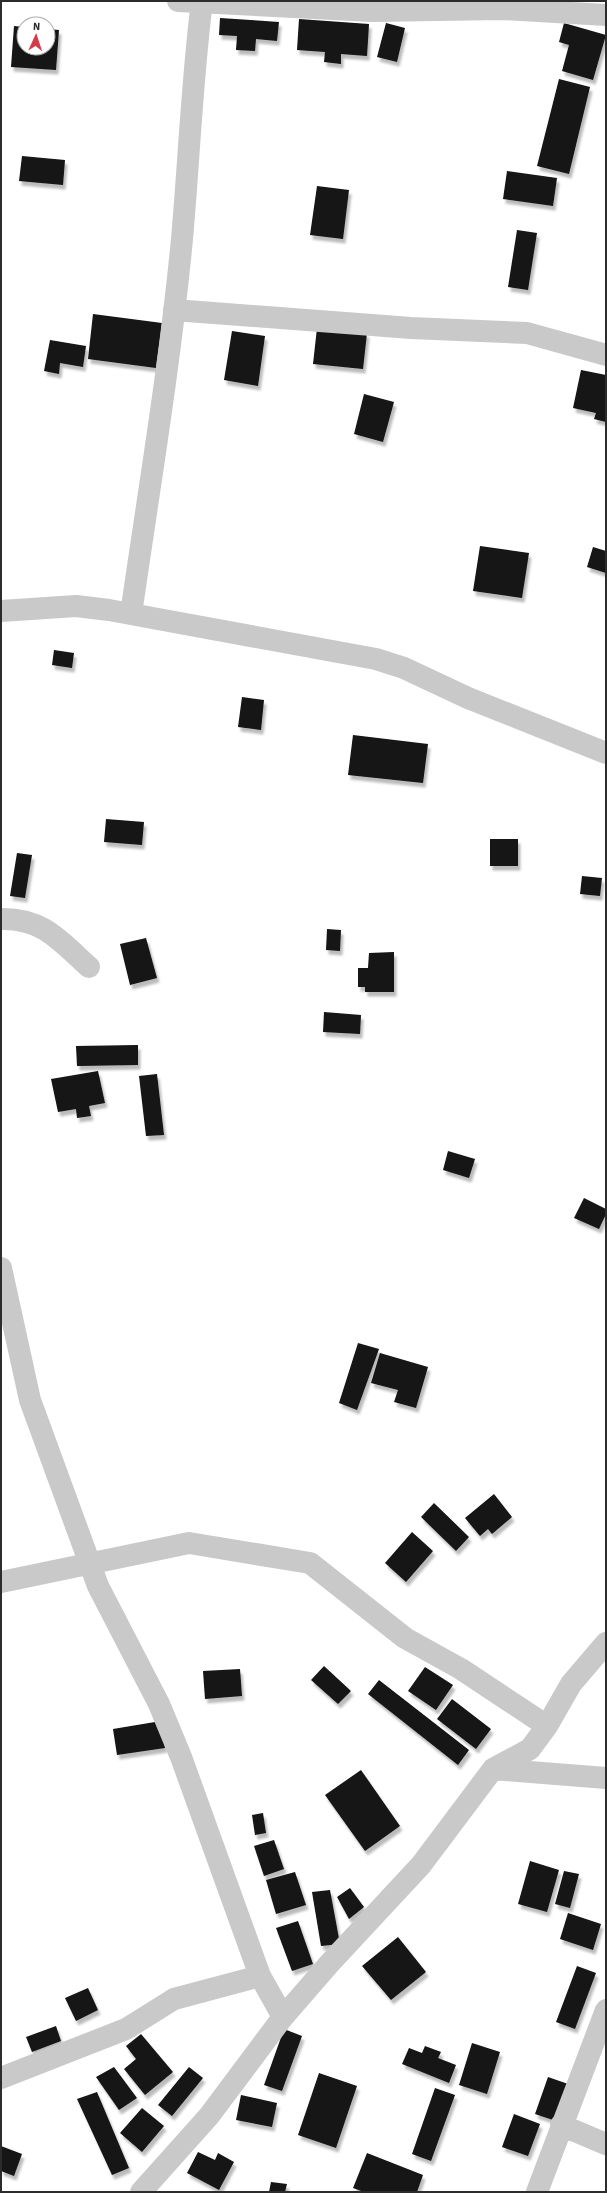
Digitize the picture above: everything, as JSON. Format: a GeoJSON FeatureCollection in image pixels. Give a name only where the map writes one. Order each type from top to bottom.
{"type":"FeatureCollection","features":[{"type":"Feature","properties":{"kind":"street"},"geometry":{"type":"LineString","coordinates":[[178,1],[372,11],[503,9],[606,16]]}},
{"type":"Feature","properties":{"kind":"street"},"geometry":{"type":"LineString","coordinates":[[130,614],[164,397],[182,240],[201,2]]}},
{"type":"Feature","properties":{"kind":"street"},"geometry":{"type":"LineString","coordinates":[[174,310],[411,328],[526,333],[606,355]]}},
{"type":"Feature","properties":{"kind":"street"},"geometry":{"type":"LineString","coordinates":[[1,611],[76,606],[130,614],[376,658],[404,668],[448,689],[606,753]]}},
{"type":"Feature","properties":{"kind":"street"},"geometry":{"type":"LineString","coordinates":[[1,919],[32,922],[45,929],[89,966]]}},
{"type":"Feature","properties":{"kind":"street"},"geometry":{"type":"LineString","coordinates":[[1,1268],[30,1400],[98,1586],[159,1704],[178,1751],[260,1976],[283,2017]]}},
{"type":"Feature","properties":{"kind":"street"},"geometry":{"type":"LineString","coordinates":[[1,1582],[189,1543],[310,1563],[405,1638],[461,1669],[547,1726]]}},
{"type":"Feature","properties":{"kind":"street"},"geometry":{"type":"LineString","coordinates":[[140,2192],[209,2116],[283,2017],[329,1964],[421,1865],[493,1769],[530,1749],[547,1726],[571,1684],[606,1643]]}},
{"type":"Feature","properties":{"kind":"street"},"geometry":{"type":"LineString","coordinates":[[493,1769],[606,1778]]}},
{"type":"Feature","properties":{"kind":"street"},"geometry":{"type":"LineString","coordinates":[[1,2078],[126,2029],[174,1999],[260,1976]]}},
{"type":"Feature","properties":{"kind":"street"},"geometry":{"type":"LineString","coordinates":[[537,2192],[561,2125],[606,2010]]}},
{"type":"Feature","properties":{"kind":"street"},"geometry":{"type":"LineString","coordinates":[[561,2125],[606,2144]]}},
{"type":"Feature","properties":{"kind":"building"},"geometry":{"type":"Polygon","coordinates":[[[220,18],[279,22],[277,41],[256,39],[255,51],[236,50],[237,36],[219,35],[220,18]]]}},
{"type":"Feature","properties":{"kind":"building"},"geometry":{"type":"Polygon","coordinates":[[[299,19],[369,24],[367,56],[341,54],[341,64],[324,62],[325,52],[297,50],[299,19]]]}},
{"type":"Feature","properties":{"kind":"building"},"geometry":{"type":"Polygon","coordinates":[[[386,23],[405,28],[397,62],[377,57],[386,23]]]}},
{"type":"Feature","properties":{"kind":"building"},"geometry":{"type":"Polygon","coordinates":[[[564,23],[606,35],[593,80],[562,71],[569,45],[559,42],[564,23]]]}},
{"type":"Feature","properties":{"kind":"building"},"geometry":{"type":"Polygon","coordinates":[[[14,26],[16,26],[16,56],[56,56],[56,30],[59,30],[56,70],[11,67],[14,26]]]}},
{"type":"Feature","properties":{"kind":"building"},"geometry":{"type":"Polygon","coordinates":[[[559,79],[590,87],[569,174],[537,166],[559,79]]]}},
{"type":"Feature","properties":{"kind":"building"},"geometry":{"type":"Polygon","coordinates":[[[22,156],[65,160],[63,185],[19,181],[22,156]]]}},
{"type":"Feature","properties":{"kind":"building"},"geometry":{"type":"Polygon","coordinates":[[[507,171],[557,178],[553,206],[503,199],[507,171]]]}},
{"type":"Feature","properties":{"kind":"building"},"geometry":{"type":"Polygon","coordinates":[[[317,186],[349,190],[343,239],[310,235],[317,186]]]}},
{"type":"Feature","properties":{"kind":"building"},"geometry":{"type":"Polygon","coordinates":[[[517,230],[537,233],[528,290],[508,287],[517,230]]]}},
{"type":"Feature","properties":{"kind":"building"},"geometry":{"type":"Polygon","coordinates":[[[93,314],[162,323],[156,368],[88,359],[93,314]]]}},
{"type":"Feature","properties":{"kind":"building"},"geometry":{"type":"Polygon","coordinates":[[[317,328],[367,333],[363,369],[313,364],[317,328]]]}},
{"type":"Feature","properties":{"kind":"building"},"geometry":{"type":"Polygon","coordinates":[[[232,331],[265,336],[258,386],[224,380],[232,331]]]}},
{"type":"Feature","properties":{"kind":"building"},"geometry":{"type":"Polygon","coordinates":[[[50,340],[86,346],[83,367],[60,363],[59,374],[44,371],[50,340]]]}},
{"type":"Feature","properties":{"kind":"building"},"geometry":{"type":"Polygon","coordinates":[[[581,370],[606,375],[606,422],[594,419],[596,413],[573,408],[581,370]]]}},
{"type":"Feature","properties":{"kind":"building"},"geometry":{"type":"Polygon","coordinates":[[[364,394],[394,402],[383,442],[354,434],[364,394]]]}},
{"type":"Feature","properties":{"kind":"building"},"geometry":{"type":"Polygon","coordinates":[[[480,546],[529,553],[522,598],[473,591],[480,546]]]}},
{"type":"Feature","properties":{"kind":"building"},"geometry":{"type":"Polygon","coordinates":[[[593,547],[606,551],[606,573],[587,567],[593,547]]]}},
{"type":"Feature","properties":{"kind":"building"},"geometry":{"type":"Polygon","coordinates":[[[54,650],[74,653],[72,668],[52,665],[54,650]]]}},
{"type":"Feature","properties":{"kind":"building"},"geometry":{"type":"Polygon","coordinates":[[[242,697],[264,700],[261,730],[238,727],[242,697]]]}},
{"type":"Feature","properties":{"kind":"building"},"geometry":{"type":"Polygon","coordinates":[[[353,735],[428,744],[423,783],[348,775],[353,735]]]}},
{"type":"Feature","properties":{"kind":"building"},"geometry":{"type":"Polygon","coordinates":[[[106,819],[144,822],[142,845],[104,842],[106,819]]]}},
{"type":"Feature","properties":{"kind":"building"},"geometry":{"type":"Polygon","coordinates":[[[490,839],[518,839],[518,866],[490,866],[490,839]]]}},
{"type":"Feature","properties":{"kind":"building"},"geometry":{"type":"Polygon","coordinates":[[[17,853],[32,855],[25,898],[10,896],[17,853]]]}},
{"type":"Feature","properties":{"kind":"building"},"geometry":{"type":"Polygon","coordinates":[[[582,876],[602,878],[600,896],[580,894],[582,876]]]}},
{"type":"Feature","properties":{"kind":"building"},"geometry":{"type":"Polygon","coordinates":[[[327,929],[341,930],[340,951],[326,950],[327,929]]]}},
{"type":"Feature","properties":{"kind":"building"},"geometry":{"type":"Polygon","coordinates":[[[146,938],[157,978],[130,985],[120,944],[146,938]]]}},
{"type":"Feature","properties":{"kind":"building"},"geometry":{"type":"Polygon","coordinates":[[[394,952],[394,992],[365,992],[365,987],[358,987],[358,968],[368,968],[369,953],[394,952]]]}},
{"type":"Feature","properties":{"kind":"building"},"geometry":{"type":"Polygon","coordinates":[[[324,1012],[361,1015],[360,1034],[323,1032],[324,1012]]]}},
{"type":"Feature","properties":{"kind":"building"},"geometry":{"type":"Polygon","coordinates":[[[138,1045],[138,1065],[77,1066],[76,1046],[138,1045]]]}},
{"type":"Feature","properties":{"kind":"building"},"geometry":{"type":"Polygon","coordinates":[[[98,1071],[105,1103],[89,1106],[91,1116],[77,1118],[76,1109],[58,1112],[51,1079],[98,1071]]]}},
{"type":"Feature","properties":{"kind":"building"},"geometry":{"type":"Polygon","coordinates":[[[157,1074],[164,1135],[146,1136],[139,1076],[157,1074]]]}},
{"type":"Feature","properties":{"kind":"building"},"geometry":{"type":"Polygon","coordinates":[[[448,1151],[475,1159],[469,1178],[443,1170],[448,1151]]]}},
{"type":"Feature","properties":{"kind":"building"},"geometry":{"type":"Polygon","coordinates":[[[584,1198],[606,1209],[606,1214],[599,1229],[574,1218],[584,1198]]]}},
{"type":"Feature","properties":{"kind":"building"},"geometry":{"type":"Polygon","coordinates":[[[358,1343],[379,1349],[357,1410],[339,1403],[358,1343]]]}},
{"type":"Feature","properties":{"kind":"building"},"geometry":{"type":"Polygon","coordinates":[[[380,1353],[428,1367],[416,1408],[394,1402],[398,1390],[371,1383],[380,1353]]]}},
{"type":"Feature","properties":{"kind":"building"},"geometry":{"type":"Polygon","coordinates":[[[494,1494],[512,1517],[492,1534],[488,1529],[480,1536],[465,1518],[494,1494]]]}},
{"type":"Feature","properties":{"kind":"building"},"geometry":{"type":"Polygon","coordinates":[[[434,1503],[469,1537],[456,1551],[421,1517],[434,1503]]]}},
{"type":"Feature","properties":{"kind":"building"},"geometry":{"type":"Polygon","coordinates":[[[412,1532],[433,1551],[406,1582],[385,1563],[412,1532]]]}},
{"type":"Feature","properties":{"kind":"building"},"geometry":{"type":"Polygon","coordinates":[[[324,1666],[351,1691],[338,1704],[311,1680],[324,1666]]]}},
{"type":"Feature","properties":{"kind":"building"},"geometry":{"type":"Polygon","coordinates":[[[425,1667],[453,1685],[436,1710],[408,1691],[425,1667]]]}},
{"type":"Feature","properties":{"kind":"building"},"geometry":{"type":"Polygon","coordinates":[[[240,1669],[242,1696],[205,1699],[203,1671],[240,1669]]]}},
{"type":"Feature","properties":{"kind":"building"},"geometry":{"type":"Polygon","coordinates":[[[379,1680],[469,1750],[458,1765],[368,1694],[379,1680]]]}},
{"type":"Feature","properties":{"kind":"building"},"geometry":{"type":"Polygon","coordinates":[[[452,1699],[491,1729],[476,1749],[437,1719],[452,1699]]]}},
{"type":"Feature","properties":{"kind":"building"},"geometry":{"type":"Polygon","coordinates":[[[161,1721],[165,1748],[117,1755],[113,1729],[161,1721]]]}},
{"type":"Feature","properties":{"kind":"building"},"geometry":{"type":"Polygon","coordinates":[[[361,1770],[400,1826],[365,1851],[325,1795],[361,1770]]]}},
{"type":"Feature","properties":{"kind":"building"},"geometry":{"type":"Polygon","coordinates":[[[263,1813],[266,1833],[255,1835],[252,1815],[263,1813]]]}},
{"type":"Feature","properties":{"kind":"building"},"geometry":{"type":"Polygon","coordinates":[[[274,1840],[284,1869],[264,1876],[254,1846],[274,1840]]]}},
{"type":"Feature","properties":{"kind":"building"},"geometry":{"type":"Polygon","coordinates":[[[530,1861],[559,1870],[547,1912],[518,1904],[530,1861]]]}},
{"type":"Feature","properties":{"kind":"building"},"geometry":{"type":"Polygon","coordinates":[[[564,1871],[579,1874],[570,1908],[555,1904],[564,1871]]]}},
{"type":"Feature","properties":{"kind":"building"},"geometry":{"type":"Polygon","coordinates":[[[295,1872],[306,1905],[276,1914],[266,1880],[295,1872]]]}},
{"type":"Feature","properties":{"kind":"building"},"geometry":{"type":"Polygon","coordinates":[[[350,1888],[364,1907],[349,1919],[337,1897],[350,1888]]]}},
{"type":"Feature","properties":{"kind":"building"},"geometry":{"type":"Polygon","coordinates":[[[330,1890],[340,1944],[321,1946],[312,1892],[330,1890]]]}},
{"type":"Feature","properties":{"kind":"building"},"geometry":{"type":"Polygon","coordinates":[[[568,1913],[601,1924],[593,1950],[560,1939],[568,1913]]]}},
{"type":"Feature","properties":{"kind":"building"},"geometry":{"type":"Polygon","coordinates":[[[298,1921],[313,1964],[292,1971],[276,1928],[298,1921]]]}},
{"type":"Feature","properties":{"kind":"building"},"geometry":{"type":"Polygon","coordinates":[[[398,1937],[426,1972],[391,2000],[362,1966],[398,1937]]]}},
{"type":"Feature","properties":{"kind":"building"},"geometry":{"type":"Polygon","coordinates":[[[577,1966],[596,1973],[575,2029],[556,2022],[577,1966]]]}},
{"type":"Feature","properties":{"kind":"building"},"geometry":{"type":"Polygon","coordinates":[[[88,1988],[98,2010],[76,2021],[65,1998],[88,1988]]]}},
{"type":"Feature","properties":{"kind":"building"},"geometry":{"type":"Polygon","coordinates":[[[56,2026],[61,2041],[32,2052],[26,2037],[56,2026]]]}},
{"type":"Feature","properties":{"kind":"building"},"geometry":{"type":"Polygon","coordinates":[[[284,2029],[302,2036],[282,2091],[264,2085],[284,2029]]]}},
{"type":"Feature","properties":{"kind":"building"},"geometry":{"type":"Polygon","coordinates":[[[141,2034],[173,2072],[145,2095],[124,2069],[136,2059],[126,2046],[141,2034]]]}},
{"type":"Feature","properties":{"kind":"building"},"geometry":{"type":"Polygon","coordinates":[[[472,2043],[500,2052],[487,2094],[459,2085],[472,2043]]]}},
{"type":"Feature","properties":{"kind":"building"},"geometry":{"type":"Polygon","coordinates":[[[425,2046],[441,2052],[438,2058],[456,2065],[449,2083],[402,2064],[409,2048],[422,2053],[425,2046]]]}},
{"type":"Feature","properties":{"kind":"building"},"geometry":{"type":"Polygon","coordinates":[[[114,2067],[137,2098],[119,2110],[96,2077],[114,2067]]]}},
{"type":"Feature","properties":{"kind":"building"},"geometry":{"type":"Polygon","coordinates":[[[189,2067],[203,2078],[172,2116],[158,2105],[189,2067]]]}},
{"type":"Feature","properties":{"kind":"building"},"geometry":{"type":"Polygon","coordinates":[[[319,2073],[357,2086],[336,2148],[298,2135],[319,2073]]]}},
{"type":"Feature","properties":{"kind":"building"},"geometry":{"type":"Polygon","coordinates":[[[548,2077],[571,2085],[556,2121],[535,2114],[548,2077]]]}},
{"type":"Feature","properties":{"kind":"building"},"geometry":{"type":"Polygon","coordinates":[[[435,2088],[455,2095],[431,2161],[412,2154],[435,2088]]]}},
{"type":"Feature","properties":{"kind":"building"},"geometry":{"type":"Polygon","coordinates":[[[97,2092],[129,2168],[112,2175],[77,2099],[97,2092]]]}},
{"type":"Feature","properties":{"kind":"building"},"geometry":{"type":"Polygon","coordinates":[[[241,2095],[277,2103],[272,2127],[236,2120],[241,2095]]]}},
{"type":"Feature","properties":{"kind":"building"},"geometry":{"type":"Polygon","coordinates":[[[142,2108],[164,2126],[142,2152],[120,2133],[142,2108]]]}},
{"type":"Feature","properties":{"kind":"building"},"geometry":{"type":"Polygon","coordinates":[[[514,2114],[540,2124],[528,2156],[502,2147],[514,2114]]]}},
{"type":"Feature","properties":{"kind":"building"},"geometry":{"type":"Polygon","coordinates":[[[1,2146],[22,2154],[14,2176],[1,2171],[1,2146]]]}},
{"type":"Feature","properties":{"kind":"building"},"geometry":{"type":"Polygon","coordinates":[[[198,2152],[215,2160],[218,2153],[234,2162],[219,2190],[187,2173],[198,2152]]]}},
{"type":"Feature","properties":{"kind":"building"},"geometry":{"type":"Polygon","coordinates":[[[367,2153],[423,2175],[417,2192],[364,2192],[353,2188],[367,2153]]]}},
{"type":"Feature","properties":{"kind":"building"},"geometry":{"type":"Polygon","coordinates":[[[271,2182],[287,2184],[285,2192],[269,2192],[271,2182]]]}}]}
